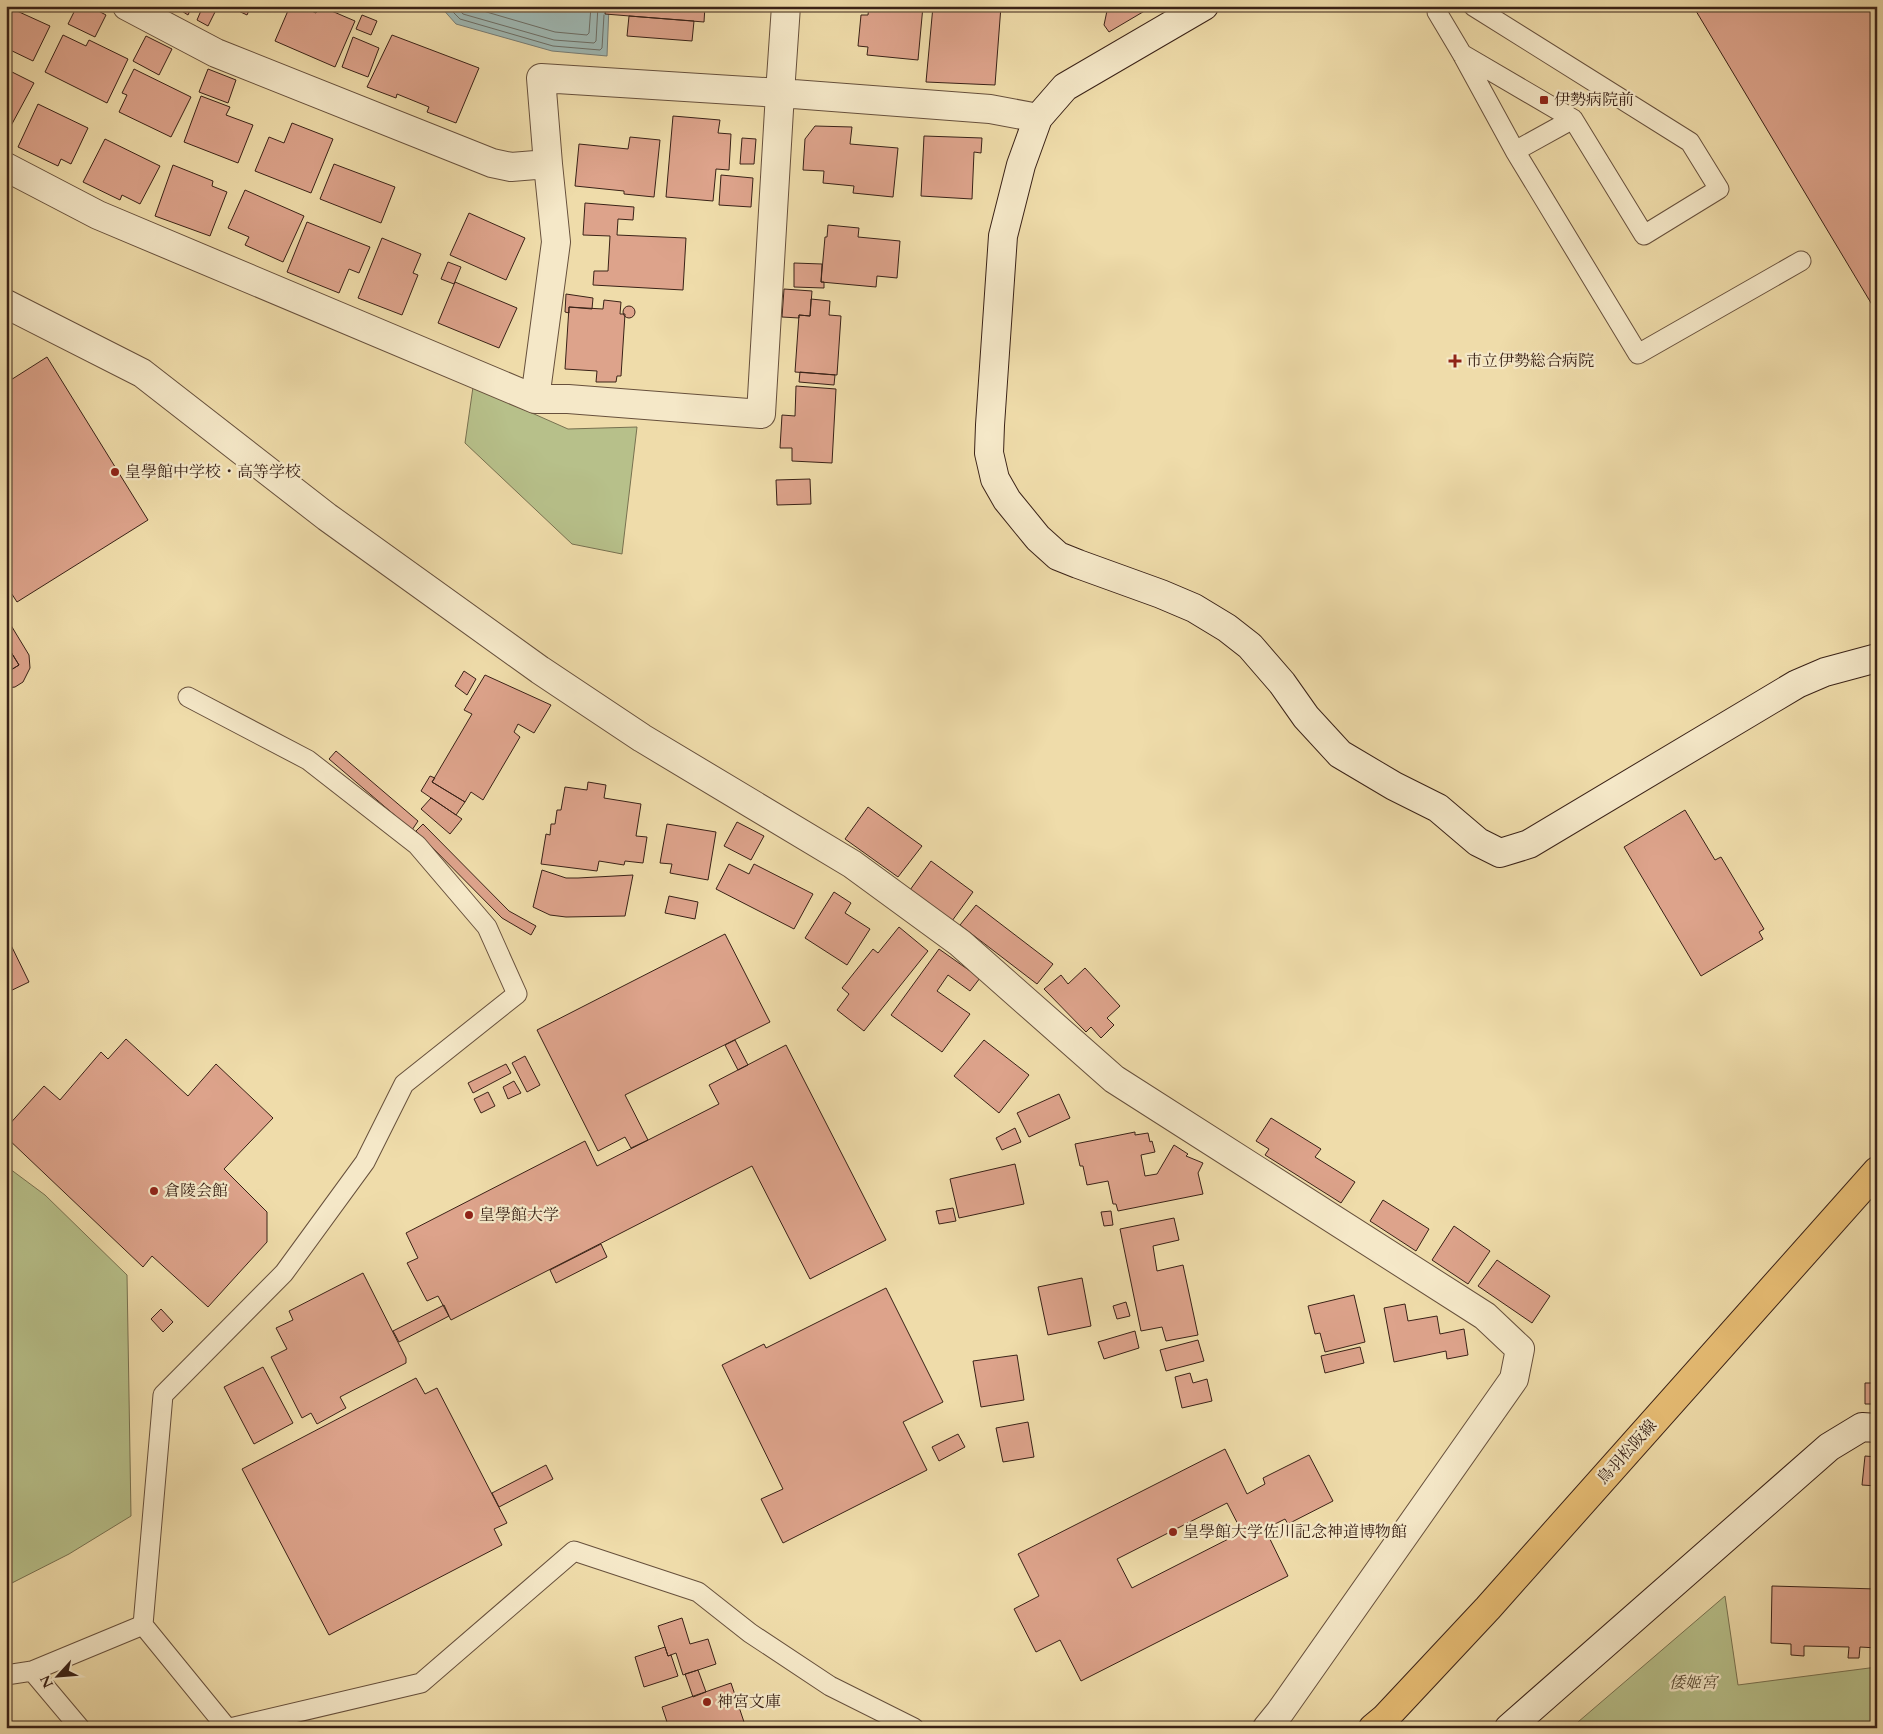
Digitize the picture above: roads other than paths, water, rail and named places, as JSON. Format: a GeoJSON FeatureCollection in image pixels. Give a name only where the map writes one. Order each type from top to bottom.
{"type":"FeatureCollection","features":[{"type":"Feature","properties":{"kind":"main road","name":"鳥羽松阪線"},"geometry":{"type":"LineString","coordinates":[[1373,1728],[1385,1718],[1488,1608],[1877,1171]]}},
{"type":"Feature","properties":{"kind":"street"},"geometry":{"type":"LineString","coordinates":[[127,6],[216,53],[492,163],[511,167],[548,164]]}},
{"type":"Feature","properties":{"kind":"street"},"geometry":{"type":"LineString","coordinates":[[6,167],[98,215],[535,399],[568,399],[761,414],[786,6]]}},
{"type":"Feature","properties":{"kind":"street"},"geometry":{"type":"LineString","coordinates":[[1204,6],[1064,87],[1038,118],[1021,164],[1003,236],[990,425],[990,453],[995,479],[1007,500],[1038,538],[1058,556],[1194,608],[1227,628],[1250,646],[1282,682],[1306,717],[1340,754],[1394,786],[1438,808],[1478,842],[1500,854],[1529,844],[1798,684],[1825,672],[1877,658]]}},
{"type":"Feature","properties":{"kind":"street"},"geometry":{"type":"LineString","coordinates":[[535,399],[556,242],[541,78],[990,109],[1038,118]]}},
{"type":"Feature","properties":{"kind":"street"},"geometry":{"type":"LineString","coordinates":[[6,304],[142,373],[327,517],[540,670],[642,738],[852,864],[960,943],[1114,1079],[1485,1316],[1520,1349],[1514,1379],[1267,1728]]}},
{"type":"Feature","properties":{"kind":"street"},"geometry":{"type":"LineString","coordinates":[[1509,1728],[1829,1446],[1862,1427],[1877,1428]]}},
{"type":"Feature","properties":{"kind":"lane"},"geometry":{"type":"LineString","coordinates":[[1437,6],[1437,12],[1515,151],[1638,354],[1800,260]]}},
{"type":"Feature","properties":{"kind":"lane"},"geometry":{"type":"LineString","coordinates":[[1462,54],[1573,119],[1644,235],[1719,189],[1690,142],[1473,6]]}},
{"type":"Feature","properties":{"kind":"lane"},"geometry":{"type":"LineString","coordinates":[[1515,151],[1573,119]]}},
{"type":"Feature","properties":{"kind":"lane"},"geometry":{"type":"LineString","coordinates":[[188,697],[308,760],[417,845],[487,927],[517,994],[404,1084],[366,1162],[284,1274],[163,1395],[143,1625],[228,1728],[421,1682],[574,1551],[698,1592],[750,1633],[830,1686],[914,1728]]}},
{"type":"Feature","properties":{"kind":"lane"},"geometry":{"type":"LineString","coordinates":[[6,1675],[32,1671],[143,1625]]}},
{"type":"Feature","properties":{"kind":"lane"},"geometry":{"type":"LineString","coordinates":[[32,1671],[80,1728]]}},
{"type":"Feature","properties":{"kind":"water"},"geometry":{"type":"Polygon","coordinates":[[[440,6],[609,6],[607,56],[552,51],[456,24],[440,6]]]}},
{"type":"Feature","properties":{"kind":"place","name":"伊勢病院前"},"geometry":{"type":"Point","coordinates":[1544,100]}},
{"type":"Feature","properties":{"kind":"place","name":"市立伊勢総合病院"},"geometry":{"type":"Point","coordinates":[1455,361]}},
{"type":"Feature","properties":{"kind":"place","name":"皇學館中学校・高等学校"},"geometry":{"type":"Point","coordinates":[115,472]}},
{"type":"Feature","properties":{"kind":"place","name":"倉陵会館"},"geometry":{"type":"Point","coordinates":[154,1191]}},
{"type":"Feature","properties":{"kind":"place","name":"皇學館大学"},"geometry":{"type":"Point","coordinates":[469,1215]}},
{"type":"Feature","properties":{"kind":"place","name":"皇學館大学佐川記念神道博物館"},"geometry":{"type":"Point","coordinates":[1173,1532]}},
{"type":"Feature","properties":{"kind":"place","name":"神宮文庫"},"geometry":{"type":"Point","coordinates":[707,1702]}},
{"type":"Feature","properties":{"kind":"park label","name":"倭姬宮"},"geometry":{"type":"Point","coordinates":[1693,1683]}}]}
